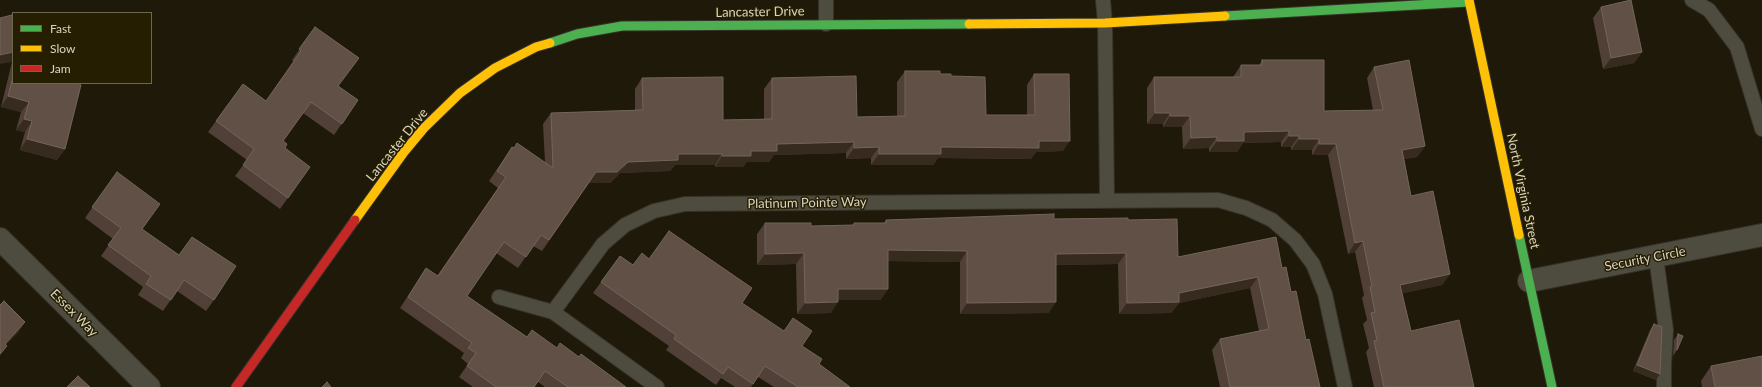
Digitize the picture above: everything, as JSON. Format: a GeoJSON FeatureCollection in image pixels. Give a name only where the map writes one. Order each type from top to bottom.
{"type":"FeatureCollection","features":[{"type":"Feature","properties":{"kind":"street","name":"Lancaster Drive"},"geometry":{"type":"LineString","coordinates":[[236,387],[404,152],[424,128],[460,94],[495,68],[536,47],[576,34],[622,26],[1105,23],[1470,1]]}},
{"type":"Feature","properties":{"kind":"street","name":"North Virginia Street"},"geometry":{"type":"LineString","coordinates":[[1470,1],[1552,387]]}},
{"type":"Feature","properties":{"kind":"street","name":"Security Circle"},"geometry":{"type":"LineString","coordinates":[[1529,281],[1762,236]]}},
{"type":"Feature","properties":{"kind":"street","name":"Essex Way"},"geometry":{"type":"LineString","coordinates":[[0,240],[149,387]]}},
{"type":"Feature","properties":{"kind":"lane"},"geometry":{"type":"LineString","coordinates":[[826,0],[826,24]]}},
{"type":"Feature","properties":{"kind":"lane"},"geometry":{"type":"LineString","coordinates":[[1103,0],[1105,23],[1107,200]]}},
{"type":"Feature","properties":{"kind":"lane"},"geometry":{"type":"LineString","coordinates":[[1244,0],[1244,15]]}},
{"type":"Feature","properties":{"kind":"lane"},"geometry":{"type":"LineString","coordinates":[[1692,0],[1709,10],[1737,47],[1762,129]]}},
{"type":"Feature","properties":{"kind":"lane","name":"Platinum Pointe Way"},"geometry":{"type":"LineString","coordinates":[[553,312],[603,244],[626,225],[654,211],[685,204],[1218,200],[1246,208],[1272,220],[1295,240],[1313,264],[1326,294],[1345,387]]}},
{"type":"Feature","properties":{"kind":"lane"},"geometry":{"type":"LineString","coordinates":[[1656,257],[1666,330],[1664,387]]}},
{"type":"Feature","properties":{"kind":"lane"},"geometry":{"type":"LineString","coordinates":[[499,297],[553,312],[657,387]]}},
{"type":"Feature","properties":{"kind":"building"},"geometry":{"type":"Polygon","coordinates":[[[1631,0],[1642,52],[1611,58],[1601,7],[1631,0]]]}},
{"type":"Feature","properties":{"kind":"building"},"geometry":{"type":"Polygon","coordinates":[[[12,15],[12,52],[0,55],[0,18],[12,15]]]}},
{"type":"Feature","properties":{"kind":"building"},"geometry":{"type":"Polygon","coordinates":[[[315,27],[359,58],[338,86],[358,100],[342,124],[311,102],[283,141],[287,144],[285,148],[310,167],[288,198],[243,165],[254,149],[216,121],[243,84],[266,101],[301,51],[299,49],[315,27]]]}},
{"type":"Feature","properties":{"kind":"building"},"geometry":{"type":"Polygon","coordinates":[[[1262,60],[1324,60],[1324,111],[1383,110],[1374,67],[1409,60],[1425,146],[1402,150],[1411,196],[1433,191],[1450,274],[1400,285],[1411,331],[1459,320],[1474,387],[1384,387],[1374,341],[1377,340],[1371,313],[1375,312],[1370,287],[1372,286],[1363,241],[1355,243],[1336,144],[1319,144],[1319,139],[1299,139],[1299,136],[1289,136],[1289,131],[1244,132],[1244,141],[1217,141],[1217,137],[1191,138],[1190,116],[1170,116],[1170,113],[1155,113],[1154,77],[1241,77],[1241,65],[1262,65],[1262,60]]]}},
{"type":"Feature","properties":{"kind":"building"},"geometry":{"type":"Polygon","coordinates":[[[905,71],[940,71],[940,74],[951,74],[951,76],[985,77],[986,115],[1035,115],[1034,74],[1069,74],[1070,141],[1039,141],[1039,148],[941,147],[941,154],[879,154],[879,147],[854,148],[854,142],[777,144],[777,151],[751,151],[751,156],[722,156],[722,154],[678,154],[678,160],[628,162],[617,172],[596,172],[549,240],[541,235],[526,257],[504,242],[467,296],[527,337],[532,330],[557,348],[560,343],[579,357],[581,354],[626,387],[568,387],[545,371],[534,387],[496,387],[467,366],[476,353],[468,348],[472,343],[408,297],[426,268],[438,276],[506,177],[497,171],[512,147],[514,148],[517,143],[553,168],[551,113],[643,110],[642,78],[723,77],[723,120],[772,119],[772,78],[856,76],[857,117],[905,116],[905,71]]]}},
{"type":"Feature","properties":{"kind":"building"},"geometry":{"type":"Polygon","coordinates":[[[12,81],[12,84],[81,85],[65,149],[27,139],[32,121],[24,119],[29,102],[8,96],[12,81]]]}},
{"type":"Feature","properties":{"kind":"building"},"geometry":{"type":"Polygon","coordinates":[[[117,172],[160,204],[142,229],[179,255],[192,237],[236,266],[214,300],[184,280],[171,300],[146,284],[151,276],[108,245],[121,228],[92,207],[117,172]]]}},
{"type":"Feature","properties":{"kind":"building"},"geometry":{"type":"Polygon","coordinates":[[[1054,214],[1054,219],[1177,219],[1178,257],[1276,237],[1282,268],[1286,267],[1291,292],[1296,291],[1306,340],[1309,339],[1320,387],[1230,387],[1220,339],[1269,329],[1258,277],[1179,293],[1179,302],[1127,303],[1126,253],[1056,254],[1056,302],[967,303],[967,251],[888,250],[888,289],[838,289],[838,302],[805,303],[804,253],[765,254],[765,223],[811,223],[811,226],[854,225],[854,223],[886,223],[886,220],[1054,214]]]}},
{"type":"Feature","properties":{"kind":"building"},"geometry":{"type":"Polygon","coordinates":[[[669,231],[752,288],[742,303],[784,331],[793,318],[812,331],[802,346],[822,359],[819,364],[850,387],[798,387],[765,366],[753,384],[728,367],[723,374],[674,339],[676,335],[601,282],[620,256],[633,265],[642,253],[649,259],[669,231]]]}},
{"type":"Feature","properties":{"kind":"building"},"geometry":{"type":"Polygon","coordinates":[[[4,301],[25,322],[5,344],[7,346],[0,354],[0,305],[4,301]]]}},
{"type":"Feature","properties":{"kind":"building"},"geometry":{"type":"Polygon","coordinates":[[[1654,324],[1662,327],[1660,374],[1637,365],[1654,324]]]}},
{"type":"Feature","properties":{"kind":"building"},"geometry":{"type":"Polygon","coordinates":[[[1678,334],[1683,336],[1677,350],[1678,334]]]}},
{"type":"Feature","properties":{"kind":"building"},"geometry":{"type":"Polygon","coordinates":[[[1762,356],[1762,387],[1715,387],[1711,366],[1762,356]]]}},
{"type":"Feature","properties":{"kind":"building"},"geometry":{"type":"Polygon","coordinates":[[[78,376],[90,387],[67,387],[78,376]]]}},
{"type":"Feature","properties":{"kind":"building"},"geometry":{"type":"Polygon","coordinates":[[[327,382],[331,387],[322,387],[327,382]]]}},
{"type":"Feature","properties":{"kind":"traffic: fast"},"geometry":{"type":"LineString","coordinates":[[1225,16],[1469,2]]}},
{"type":"Feature","properties":{"kind":"traffic: fast"},"geometry":{"type":"LineString","coordinates":[[550,43],[577,34],[622,26],[969,24]]}},
{"type":"Feature","properties":{"kind":"traffic: fast"},"geometry":{"type":"LineString","coordinates":[[1519,235],[1552,387]]}},
{"type":"Feature","properties":{"kind":"traffic: slow"},"geometry":{"type":"LineString","coordinates":[[1469,0],[1519,235]]}},
{"type":"Feature","properties":{"kind":"traffic: slow"},"geometry":{"type":"LineString","coordinates":[[969,24],[1105,23],[1225,16]]}},
{"type":"Feature","properties":{"kind":"traffic: slow"},"geometry":{"type":"LineString","coordinates":[[355,220],[404,152],[424,128],[460,93],[495,68],[536,47],[550,43]]}},
{"type":"Feature","properties":{"kind":"traffic: jam"},"geometry":{"type":"LineString","coordinates":[[236,387],[355,220]]}}]}
